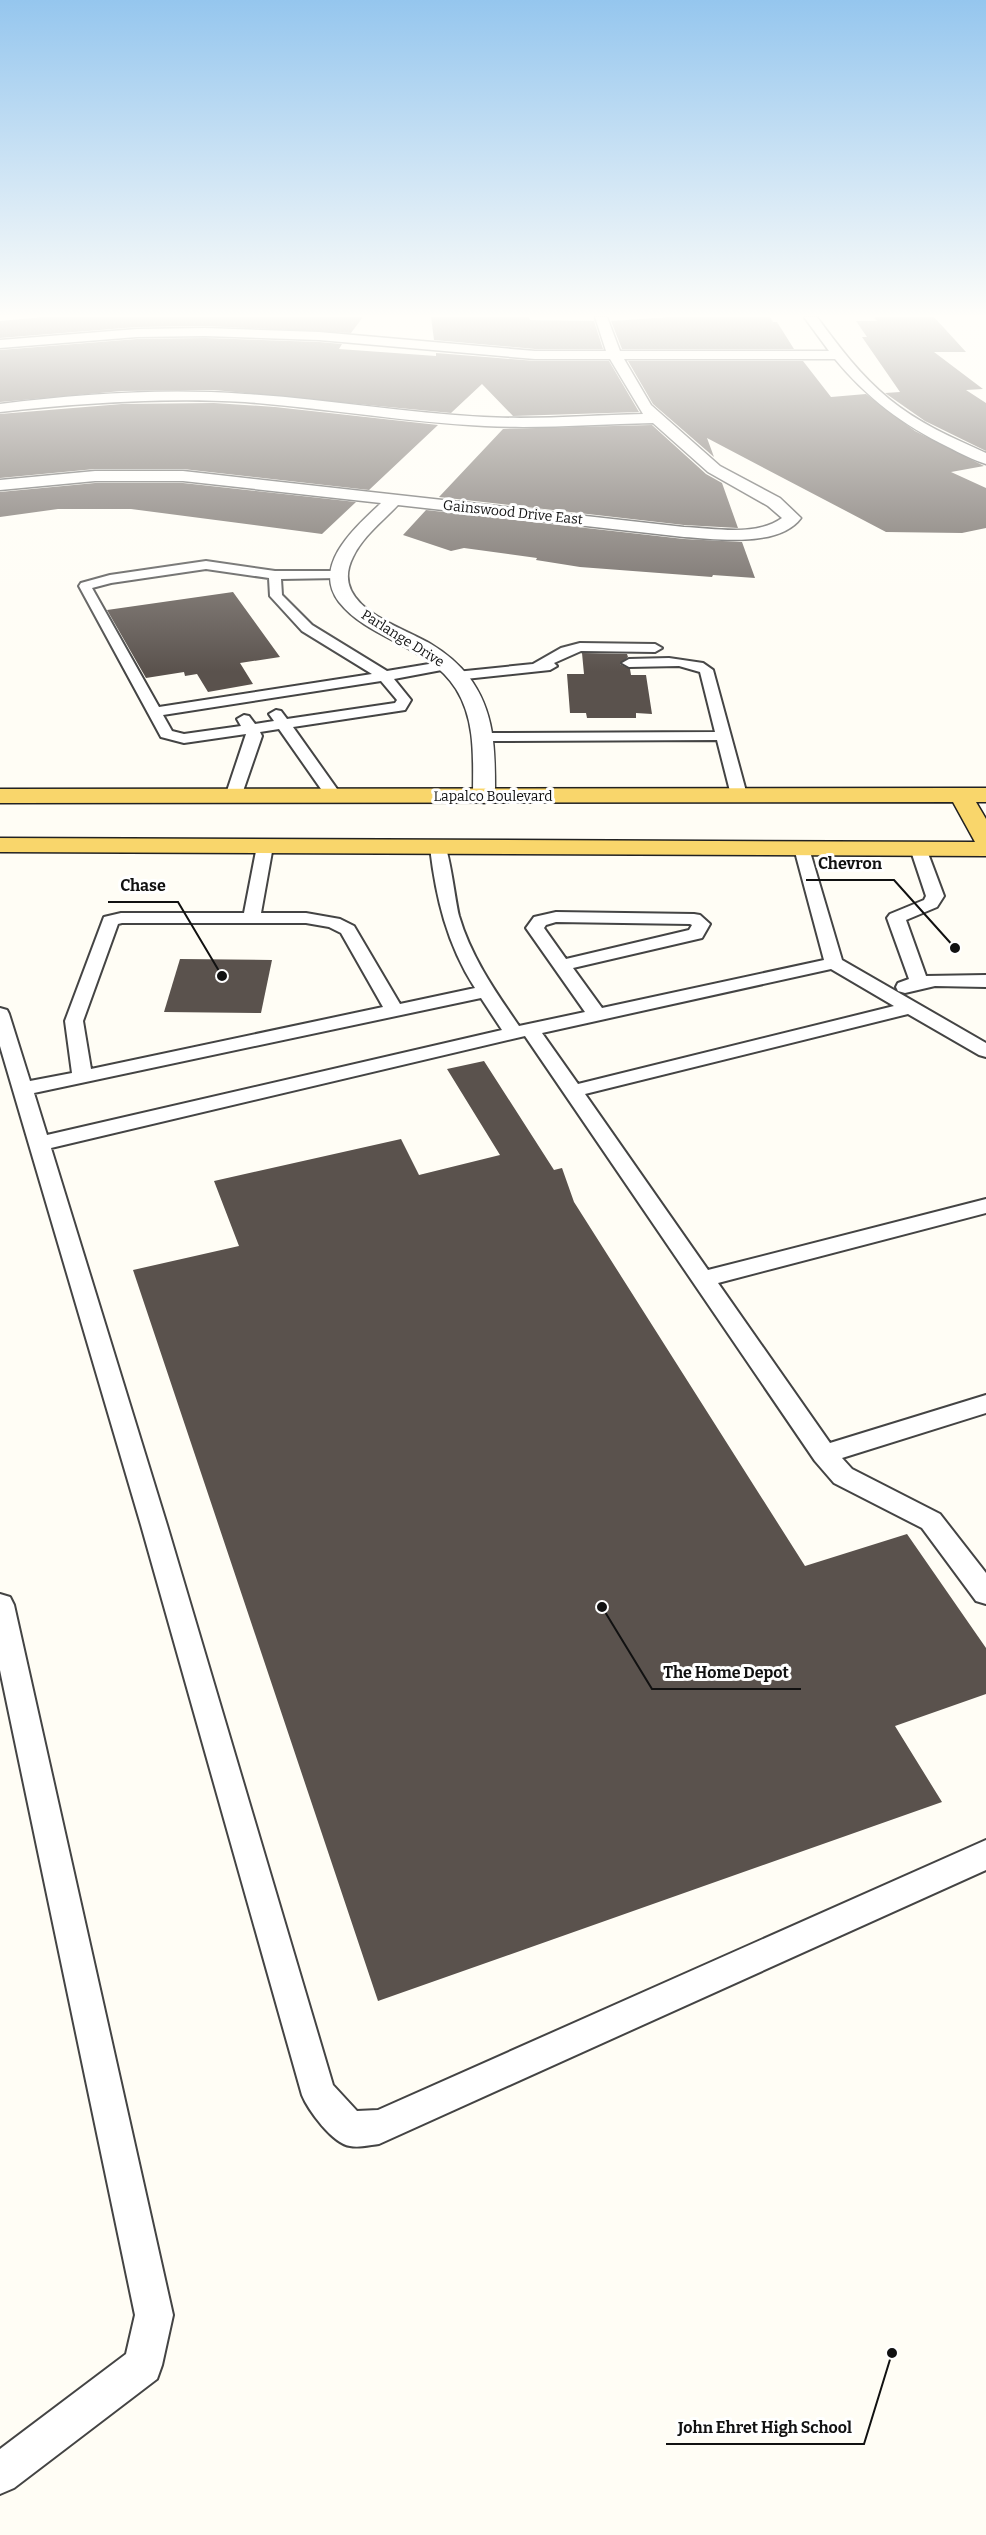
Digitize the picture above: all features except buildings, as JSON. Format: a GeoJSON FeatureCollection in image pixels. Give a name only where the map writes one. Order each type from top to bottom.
{"type":"FeatureCollection","features":[{"type":"Feature","properties":{"kind":"main road","name":"Lapalco Boulevard"},"geometry":{"type":"LineString","coordinates":[[13,832],[233,797],[739,795],[791,822],[918,848],[986,849]]}},
{"type":"Feature","properties":{"kind":"main road","name":"Lapalco Boulevard"},"geometry":{"type":"LineString","coordinates":[[13,832],[265,846],[438,847],[791,822],[960,795],[986,795]]}},
{"type":"Feature","properties":{"kind":"main road"},"geometry":{"type":"LineString","coordinates":[[960,795],[986,841]]}},
{"type":"Feature","properties":{"kind":"main road","name":"Lapalco Boulevard"},"geometry":{"type":"LineString","coordinates":[[0,796],[13,832]]}},
{"type":"Feature","properties":{"kind":"main road"},"geometry":{"type":"LineString","coordinates":[[396,797],[438,829],[438,847]]}},
{"type":"Feature","properties":{"kind":"street","name":"Gainswood Drive East"},"geometry":{"type":"LineString","coordinates":[[0,485],[95,476],[183,476],[684,532],[749,533],[774,530],[786,525],[792,518],[774,502],[714,469],[675,435]]}},
{"type":"Feature","properties":{"kind":"street"},"geometry":{"type":"LineString","coordinates":[[940,435],[986,459]]}},
{"type":"Feature","properties":{"kind":"street"},"geometry":{"type":"LineString","coordinates":[[339,574],[340,565],[356,539],[395,499]]}},
{"type":"Feature","properties":{"kind":"street","name":"Parlange Drive"},"geometry":{"type":"LineString","coordinates":[[339,574],[338,584],[343,596],[355,609],[422,646],[452,670],[467,688],[479,713],[483,737],[484,796]]}},
{"type":"Feature","properties":{"kind":"lane"},"geometry":{"type":"LineString","coordinates":[[275,575],[276,596],[307,628],[385,676],[404,700],[400,707],[184,739],[166,734],[85,586],[110,579],[207,565],[275,575],[339,574]]}},
{"type":"Feature","properties":{"kind":"lane"},"geometry":{"type":"LineString","coordinates":[[535,668],[566,651],[580,647],[668,648],[687,651],[696,664],[706,670],[739,795]]}},
{"type":"Feature","properties":{"kind":"lane"},"geometry":{"type":"LineString","coordinates":[[156,712],[385,676],[452,670],[535,668],[573,663]]}},
{"type":"Feature","properties":{"kind":"lane"},"geometry":{"type":"LineString","coordinates":[[629,663],[696,664]]}},
{"type":"Feature","properties":{"kind":"lane"},"geometry":{"type":"LineString","coordinates":[[263,695],[334,796]]}},
{"type":"Feature","properties":{"kind":"lane"},"geometry":{"type":"LineString","coordinates":[[232,700],[255,736],[233,797]]}},
{"type":"Feature","properties":{"kind":"lane"},"geometry":{"type":"LineString","coordinates":[[483,737],[724,736]]}},
{"type":"Feature","properties":{"kind":"lane"},"geometry":{"type":"LineString","coordinates":[[791,822],[834,963]]}},
{"type":"Feature","properties":{"kind":"lane"},"geometry":{"type":"LineString","coordinates":[[251,919],[265,846]]}},
{"type":"Feature","properties":{"kind":"lane"},"geometry":{"type":"LineString","coordinates":[[438,847],[443,886],[453,925],[473,970],[486,991],[572,1091],[824,1454],[843,1476],[931,1521],[986,1593]]}},
{"type":"Feature","properties":{"kind":"lane"},"geometry":{"type":"LineString","coordinates":[[918,848],[935,897],[931,903],[896,918],[919,981]]}},
{"type":"Feature","properties":{"kind":"lane"},"geometry":{"type":"LineString","coordinates":[[562,965],[696,934],[701,924],[694,919],[556,917],[540,921],[535,928],[597,1015]]}},
{"type":"Feature","properties":{"kind":"lane"},"geometry":{"type":"LineString","coordinates":[[82,1076],[76,1048],[74,1021],[110,921],[121,918],[306,918],[334,923],[348,930],[394,1010]]}},
{"type":"Feature","properties":{"kind":"lane"},"geometry":{"type":"LineString","coordinates":[[38,1144],[522,1031],[834,963],[986,1051]]}},
{"type":"Feature","properties":{"kind":"lane"},"geometry":{"type":"LineString","coordinates":[[888,994],[919,981],[986,981]]}},
{"type":"Feature","properties":{"kind":"lane"},"geometry":{"type":"LineString","coordinates":[[22,1089],[486,991]]}},
{"type":"Feature","properties":{"kind":"lane"},"geometry":{"type":"LineString","coordinates":[[572,1091],[912,1007]]}},
{"type":"Feature","properties":{"kind":"lane"},"geometry":{"type":"LineString","coordinates":[[0,1014],[154,1525],[319,2096],[350,2129],[379,2127],[986,1855]]}},
{"type":"Feature","properties":{"kind":"lane"},"geometry":{"type":"LineString","coordinates":[[703,1279],[986,1206]]}},
{"type":"Feature","properties":{"kind":"lane"},"geometry":{"type":"LineString","coordinates":[[824,1454],[986,1404]]}},
{"type":"Feature","properties":{"kind":"lane"},"geometry":{"type":"LineString","coordinates":[[0,1605],[154,2315],[143,2365],[0,2474]]}},
{"type":"Feature","properties":{"kind":"place","name":"Chevron"},"geometry":{"type":"Point","coordinates":[955,948]}},
{"type":"Feature","properties":{"kind":"place","name":"Chase"},"geometry":{"type":"Point","coordinates":[222,976]}},
{"type":"Feature","properties":{"kind":"place","name":"The Home Depot"},"geometry":{"type":"Point","coordinates":[602,1607]}},
{"type":"Feature","properties":{"kind":"place","name":"John Ehret High School"},"geometry":{"type":"Point","coordinates":[892,2353]}}]}
